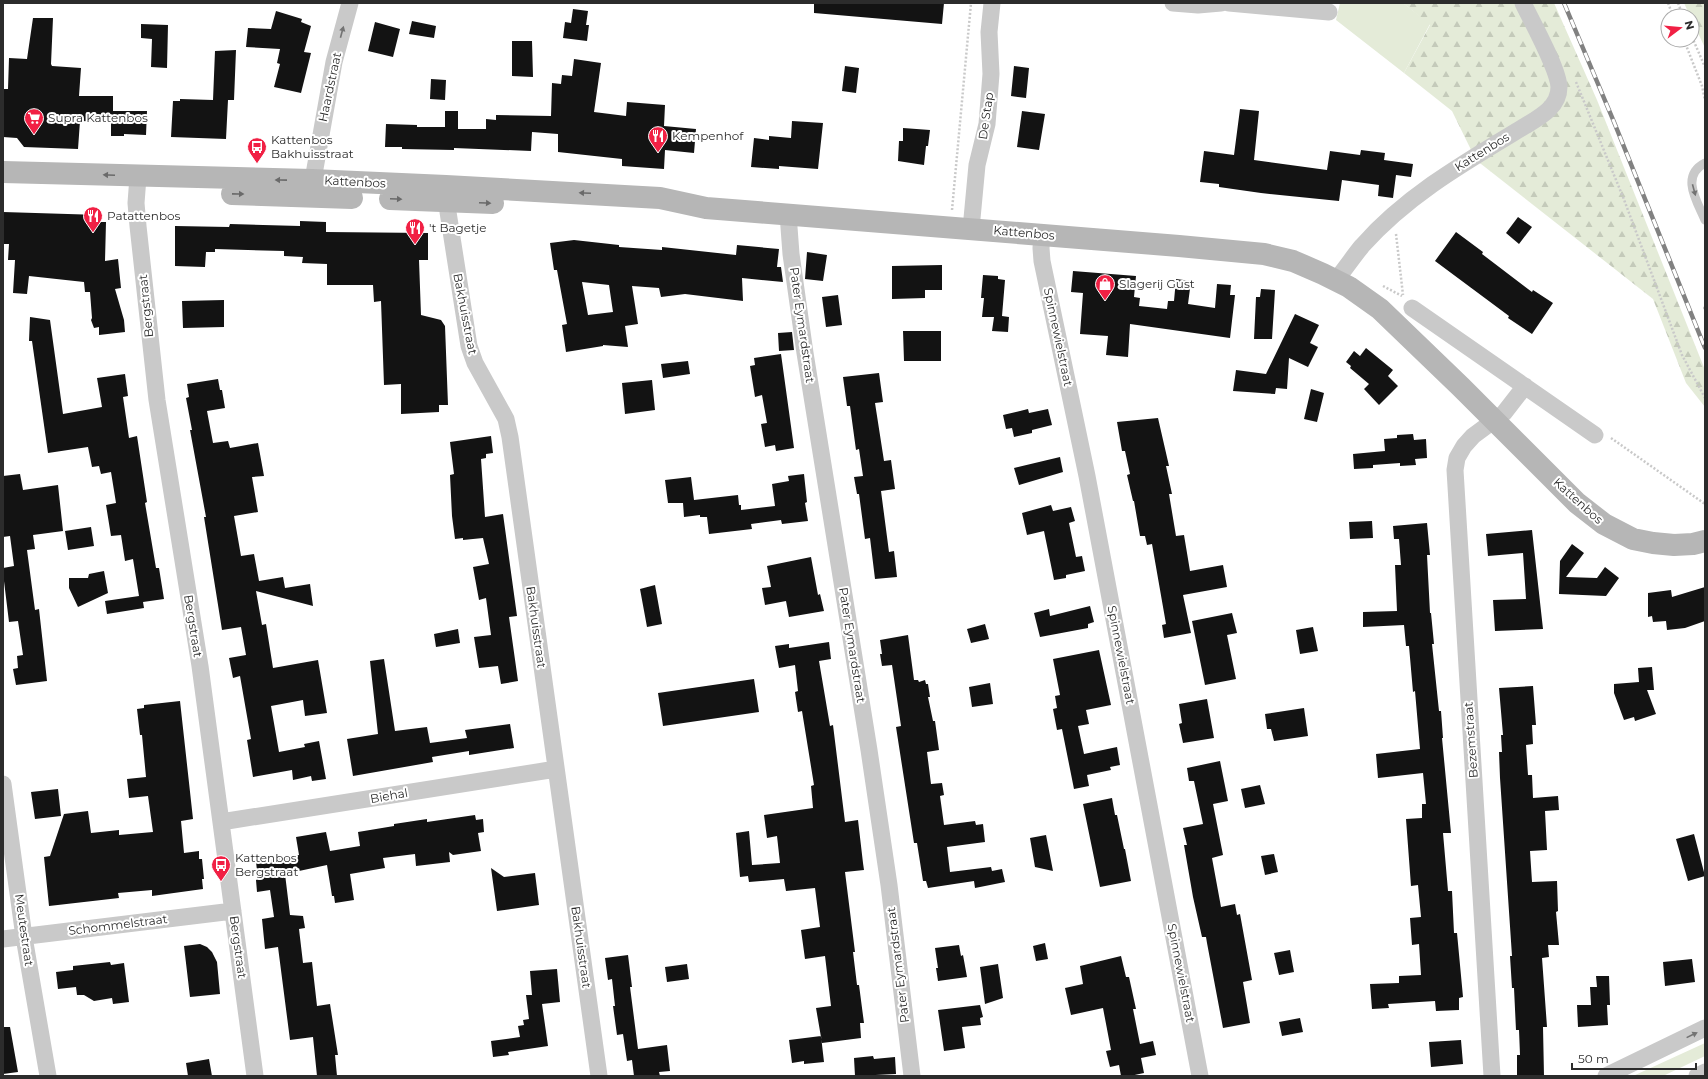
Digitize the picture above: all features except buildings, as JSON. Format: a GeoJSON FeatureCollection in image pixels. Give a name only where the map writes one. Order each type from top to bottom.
{"type":"FeatureCollection","features":[{"type":"Feature","properties":{"kind":"main road","name":"Kattenbos"},"geometry":{"type":"LineString","coordinates":[[3,172],[138,184]]}},
{"type":"Feature","properties":{"kind":"main road","name":"Kattenbos"},"geometry":{"type":"LineString","coordinates":[[3,186],[138,184],[312,188],[446,194],[660,198],[706,208],[1264,254],[1293,261],[1336,280],[1362,296],[1394,322],[1577,503],[1604,524],[1633,539],[1653,543],[1674,545],[1693,544],[1705,541]]}},
{"type":"Feature","properties":{"kind":"street","name":"Haardstraat"},"geometry":{"type":"LineString","coordinates":[[312,188],[334,62],[350,3]]}},
{"type":"Feature","properties":{"kind":"street","name":"De Stap"},"geometry":{"type":"LineString","coordinates":[[961,228],[987,124],[991,74],[989,32],[992,3]]}},
{"type":"Feature","properties":{"kind":"street"},"geometry":{"type":"LineString","coordinates":[[1173,3],[1214,3]]}},
{"type":"Feature","properties":{"kind":"street"},"geometry":{"type":"LineString","coordinates":[[1229,3],[1328,12]]}},
{"type":"Feature","properties":{"kind":"street","name":"Kattenbos"},"geometry":{"type":"LineString","coordinates":[[1336,280],[1362,246],[1426,188],[1456,167],[1538,118],[1552,107],[1559,87],[1552,63],[1523,3]]}},
{"type":"Feature","properties":{"kind":"street","name":"Bergstraat"},"geometry":{"type":"LineString","coordinates":[[138,184],[138,226],[157,400],[200,666],[255,1076]]}},
{"type":"Feature","properties":{"kind":"street","name":"Bakhuisstraat"},"geometry":{"type":"LineString","coordinates":[[446,194],[469,346],[475,362],[506,420],[510,437],[599,1076]]}},
{"type":"Feature","properties":{"kind":"street","name":"Pater Eymardstraat"},"geometry":{"type":"LineString","coordinates":[[788,214],[791,254],[805,353],[889,885],[912,1076]]}},
{"type":"Feature","properties":{"kind":"street","name":"Spinnewielstraat"},"geometry":{"type":"LineString","coordinates":[[1042,235],[1042,261],[1087,476],[1200,1076]]}},
{"type":"Feature","properties":{"kind":"street"},"geometry":{"type":"LineString","coordinates":[[1407,302],[1525,386],[1601,435]]}},
{"type":"Feature","properties":{"kind":"street"},"geometry":{"type":"LineString","coordinates":[[1494,420],[1504,413],[1525,386]]}},
{"type":"Feature","properties":{"kind":"street","name":"Bezemstraat"},"geometry":{"type":"LineString","coordinates":[[1492,1076],[1455,470],[1457,458],[1464,446],[1473,436],[1494,420]]}},
{"type":"Feature","properties":{"kind":"street","name":"Biehal"},"geometry":{"type":"LineString","coordinates":[[221,822],[556,769]]}},
{"type":"Feature","properties":{"kind":"street","name":"Meutestraat"},"geometry":{"type":"LineString","coordinates":[[3,784],[24,937],[48,1076]]}},
{"type":"Feature","properties":{"kind":"street","name":"Schommelstraat"},"geometry":{"type":"LineString","coordinates":[[3,939],[233,911]]}},
{"type":"Feature","properties":{"kind":"street"},"geometry":{"type":"LineString","coordinates":[[1606,1076],[1705,1028]]}},
{"type":"Feature","properties":{"kind":"street"},"geometry":{"type":"LineString","coordinates":[[1698,1076],[1705,1072]]}},
{"type":"Feature","properties":{"kind":"lane"},"geometry":{"type":"LineString","coordinates":[[1705,164],[1698,167],[1693,174],[1692,182],[1693,191],[1705,220]]}},
{"type":"Feature","properties":{"kind":"path"},"geometry":{"type":"LineString","coordinates":[[961,228],[971,3]]}},
{"type":"Feature","properties":{"kind":"path"},"geometry":{"type":"LineString","coordinates":[[1687,48],[1702,86],[1705,100]]}},
{"type":"Feature","properties":{"kind":"path"},"geometry":{"type":"LineString","coordinates":[[1697,48],[1705,67]]}},
{"type":"Feature","properties":{"kind":"path"},"geometry":{"type":"LineString","coordinates":[[1581,94],[1623,196],[1682,355],[1705,398]]}},
{"type":"Feature","properties":{"kind":"path"},"geometry":{"type":"LineString","coordinates":[[1394,216],[1407,302]]}},
{"type":"Feature","properties":{"kind":"path"},"geometry":{"type":"LineString","coordinates":[[1601,435],[1705,504]]}},
{"type":"Feature","properties":{"kind":"green space"},"geometry":{"type":"Polygon","coordinates":[[[1340,3],[1403,3],[1430,24],[1404,73],[1336,20],[1340,3]]]}},
{"type":"Feature","properties":{"kind":"green space"},"geometry":{"type":"Polygon","coordinates":[[[1403,3],[1554,3],[1597,100],[1705,370],[1705,407],[1686,383],[1653,299],[1476,160],[1452,111],[1404,73],[1430,25],[1403,3]]]}},
{"type":"Feature","properties":{"kind":"green space"},"geometry":{"type":"Polygon","coordinates":[[[1684,3],[1705,3],[1705,48],[1700,37],[1700,8],[1686,8],[1684,3]]]}},
{"type":"Feature","properties":{"kind":"green space"},"geometry":{"type":"Polygon","coordinates":[[[1705,1043],[1705,1056],[1663,1076],[1633,1076],[1705,1043]]]}},
{"type":"Feature","properties":{"kind":"railway"},"geometry":{"type":"LineString","coordinates":[[1564,3],[1614,122],[1705,348]]}},
{"type":"Feature","properties":{"kind":"place","name":"Supra Kattenbos"},"geometry":{"type":"Point","coordinates":[34,135]}},
{"type":"Feature","properties":{"kind":"place","name":"Kempenhof"},"geometry":{"type":"Point","coordinates":[658,153]}},
{"type":"Feature","properties":{"kind":"place","name":"Kattenbos Bakhuisstraat"},"geometry":{"type":"Point","coordinates":[257,164]}},
{"type":"Feature","properties":{"kind":"place","name":"Patattenbos"},"geometry":{"type":"Point","coordinates":[93,233]}},
{"type":"Feature","properties":{"kind":"place","name":"'t Bagetje"},"geometry":{"type":"Point","coordinates":[415,245]}},
{"type":"Feature","properties":{"kind":"place","name":"Slagerij Gust"},"geometry":{"type":"Point","coordinates":[1105,301]}},
{"type":"Feature","properties":{"kind":"place","name":"Kattenbos Bergstraat"},"geometry":{"type":"Point","coordinates":[221,882]}}]}
